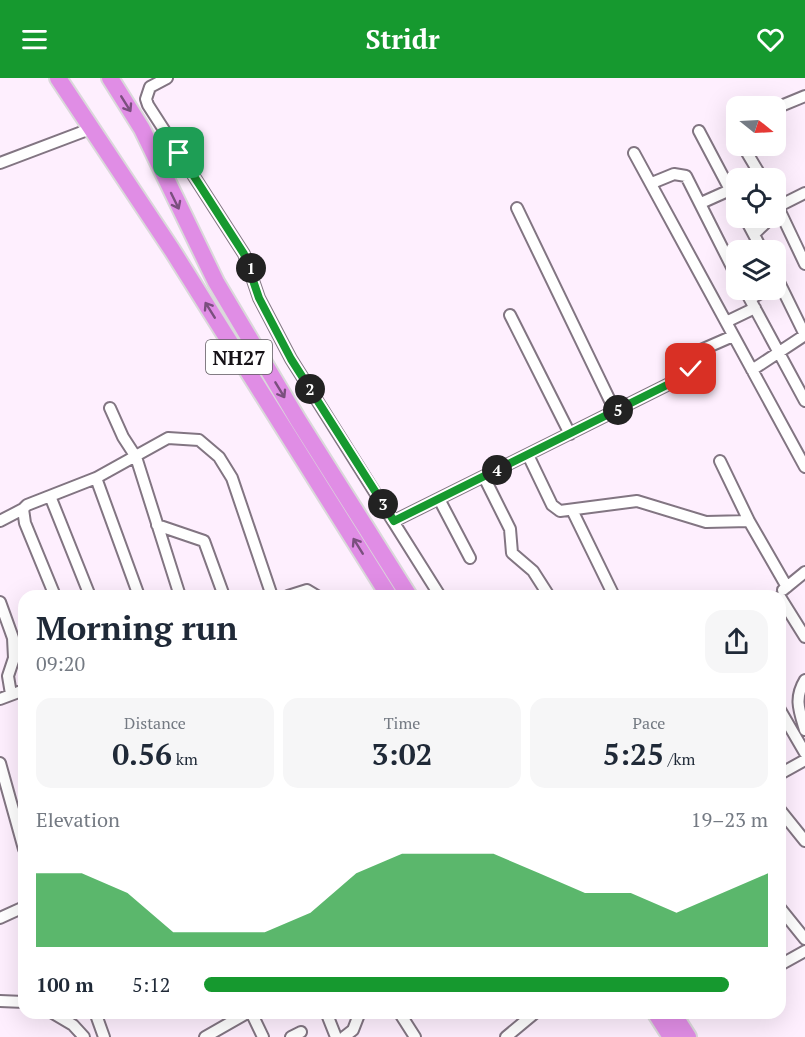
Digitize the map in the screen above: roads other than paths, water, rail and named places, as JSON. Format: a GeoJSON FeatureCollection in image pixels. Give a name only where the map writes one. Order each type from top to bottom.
{"type":"FeatureCollection","features":[{"type":"Feature","properties":{"kind":"highway","name":"NH27"},"geometry":{"type":"LineString","coordinates":[[58,78],[172,250],[385,590]]}},
{"type":"Feature","properties":{"kind":"highway","name":"NH27"},"geometry":{"type":"LineString","coordinates":[[110,78],[142,129],[216,282],[298,420],[405,590]]}},
{"type":"Feature","properties":{"kind":"highway"},"geometry":{"type":"LineString","coordinates":[[659,1019],[670,1037]]}},
{"type":"Feature","properties":{"kind":"highway"},"geometry":{"type":"LineString","coordinates":[[676,1019],[688,1037]]}},
{"type":"Feature","properties":{"kind":"street"},"geometry":{"type":"LineString","coordinates":[[167,78],[150,87],[146,99],[148,105],[244,254],[259,298],[291,359],[436,590]]}},
{"type":"Feature","properties":{"kind":"street"},"geometry":{"type":"LineString","coordinates":[[786,104],[805,96]]}},
{"type":"Feature","properties":{"kind":"street"},"geometry":{"type":"LineString","coordinates":[[0,163],[88,125]]}},
{"type":"Feature","properties":{"kind":"street"},"geometry":{"type":"LineString","coordinates":[[699,131],[726,182]]}},
{"type":"Feature","properties":{"kind":"street"},"geometry":{"type":"LineString","coordinates":[[634,153],[804,461]]}},
{"type":"Feature","properties":{"kind":"street"},"geometry":{"type":"LineString","coordinates":[[652,183],[680,173],[690,181],[726,256]]}},
{"type":"Feature","properties":{"kind":"street"},"geometry":{"type":"LineString","coordinates":[[701,202],[726,192]]}},
{"type":"Feature","properties":{"kind":"street"},"geometry":{"type":"LineString","coordinates":[[786,202],[805,193]]}},
{"type":"Feature","properties":{"kind":"street"},"geometry":{"type":"LineString","coordinates":[[517,208],[615,411]]}},
{"type":"Feature","properties":{"kind":"street"},"geometry":{"type":"LineString","coordinates":[[786,227],[805,264]]}},
{"type":"Feature","properties":{"kind":"street"},"geometry":{"type":"LineString","coordinates":[[751,228],[757,240]]}},
{"type":"Feature","properties":{"kind":"street"},"geometry":{"type":"LineString","coordinates":[[754,234],[760,228]]}},
{"type":"Feature","properties":{"kind":"street"},"geometry":{"type":"LineString","coordinates":[[752,370],[805,335],[786,298]]}},
{"type":"Feature","properties":{"kind":"street"},"geometry":{"type":"LineString","coordinates":[[726,322],[749,300]]}},
{"type":"Feature","properties":{"kind":"street"},"geometry":{"type":"LineString","coordinates":[[751,300],[805,401]]}},
{"type":"Feature","properties":{"kind":"street"},"geometry":{"type":"LineString","coordinates":[[510,315],[570,434]]}},
{"type":"Feature","properties":{"kind":"street"},"geometry":{"type":"LineString","coordinates":[[394,521],[683,377],[688,374],[701,350],[733,336]]}},
{"type":"Feature","properties":{"kind":"street"},"geometry":{"type":"LineString","coordinates":[[110,408],[123,437],[136,457],[178,590]]}},
{"type":"Feature","properties":{"kind":"street"},"geometry":{"type":"LineString","coordinates":[[0,521],[27,505],[96,478],[168,438],[199,440],[212,449],[232,478],[270,590]]}},
{"type":"Feature","properties":{"kind":"street"},"geometry":{"type":"LineString","coordinates":[[528,455],[552,505],[560,511],[637,501],[706,522],[748,521]]}},
{"type":"Feature","properties":{"kind":"street"},"geometry":{"type":"LineString","coordinates":[[720,461],[778,590]]}},
{"type":"Feature","properties":{"kind":"street"},"geometry":{"type":"LineString","coordinates":[[484,477],[510,529],[513,553],[532,571],[545,590]]}},
{"type":"Feature","properties":{"kind":"street"},"geometry":{"type":"LineString","coordinates":[[96,478],[137,590]]}},
{"type":"Feature","properties":{"kind":"street"},"geometry":{"type":"LineString","coordinates":[[50,496],[88,590]]}},
{"type":"Feature","properties":{"kind":"street"},"geometry":{"type":"LineString","coordinates":[[439,499],[470,558]]}},
{"type":"Feature","properties":{"kind":"street"},"geometry":{"type":"LineString","coordinates":[[23,509],[25,523],[53,590]]}},
{"type":"Feature","properties":{"kind":"street"},"geometry":{"type":"LineString","coordinates":[[572,510],[611,590]]}},
{"type":"Feature","properties":{"kind":"street"},"geometry":{"type":"LineString","coordinates":[[157,525],[204,542],[222,590]]}},
{"type":"Feature","properties":{"kind":"street"},"geometry":{"type":"LineString","coordinates":[[785,590],[805,572]]}},
{"type":"Feature","properties":{"kind":"street"},"geometry":{"type":"LineString","coordinates":[[0,602],[13,638],[14,658],[8,676],[11,694]]}},
{"type":"Feature","properties":{"kind":"street"},"geometry":{"type":"LineString","coordinates":[[786,604],[805,637]]}},
{"type":"Feature","properties":{"kind":"street"},"geometry":{"type":"LineString","coordinates":[[805,680],[799,690],[797,702],[805,730]]}},
{"type":"Feature","properties":{"kind":"street"},"geometry":{"type":"LineString","coordinates":[[0,699],[18,692]]}},
{"type":"Feature","properties":{"kind":"street"},"geometry":{"type":"LineString","coordinates":[[786,721],[805,754],[786,769]]}},
{"type":"Feature","properties":{"kind":"street"},"geometry":{"type":"LineString","coordinates":[[0,763],[18,828]]}},
{"type":"Feature","properties":{"kind":"street"},"geometry":{"type":"LineString","coordinates":[[786,818],[805,841]]}},
{"type":"Feature","properties":{"kind":"street"},"geometry":{"type":"LineString","coordinates":[[0,918],[18,910]]}},
{"type":"Feature","properties":{"kind":"street"},"geometry":{"type":"LineString","coordinates":[[786,915],[805,939]]}},
{"type":"Feature","properties":{"kind":"street"},"geometry":{"type":"LineString","coordinates":[[798,930],[805,920]]}},
{"type":"Feature","properties":{"kind":"street"},"geometry":{"type":"LineString","coordinates":[[786,962],[805,951]]}},
{"type":"Feature","properties":{"kind":"street"},"geometry":{"type":"LineString","coordinates":[[0,1001],[18,1002]]}},
{"type":"Feature","properties":{"kind":"street"},"geometry":{"type":"LineString","coordinates":[[64,1019],[73,1024],[84,1037]]}},
{"type":"Feature","properties":{"kind":"street"},"geometry":{"type":"LineString","coordinates":[[98,1019],[104,1037]]}},
{"type":"Feature","properties":{"kind":"street"},"geometry":{"type":"LineString","coordinates":[[205,1037],[237,1019]]}},
{"type":"Feature","properties":{"kind":"street"},"geometry":{"type":"LineString","coordinates":[[254,1019],[263,1037]]}},
{"type":"Feature","properties":{"kind":"street"},"geometry":{"type":"LineString","coordinates":[[329,1019],[336,1037]]}},
{"type":"Feature","properties":{"kind":"street"},"geometry":{"type":"LineString","coordinates":[[344,1037],[354,1030],[358,1019]]}},
{"type":"Feature","properties":{"kind":"street"},"geometry":{"type":"LineString","coordinates":[[403,1019],[415,1037]]}},
{"type":"Feature","properties":{"kind":"street"},"geometry":{"type":"LineString","coordinates":[[506,1037],[528,1019]]}}]}
